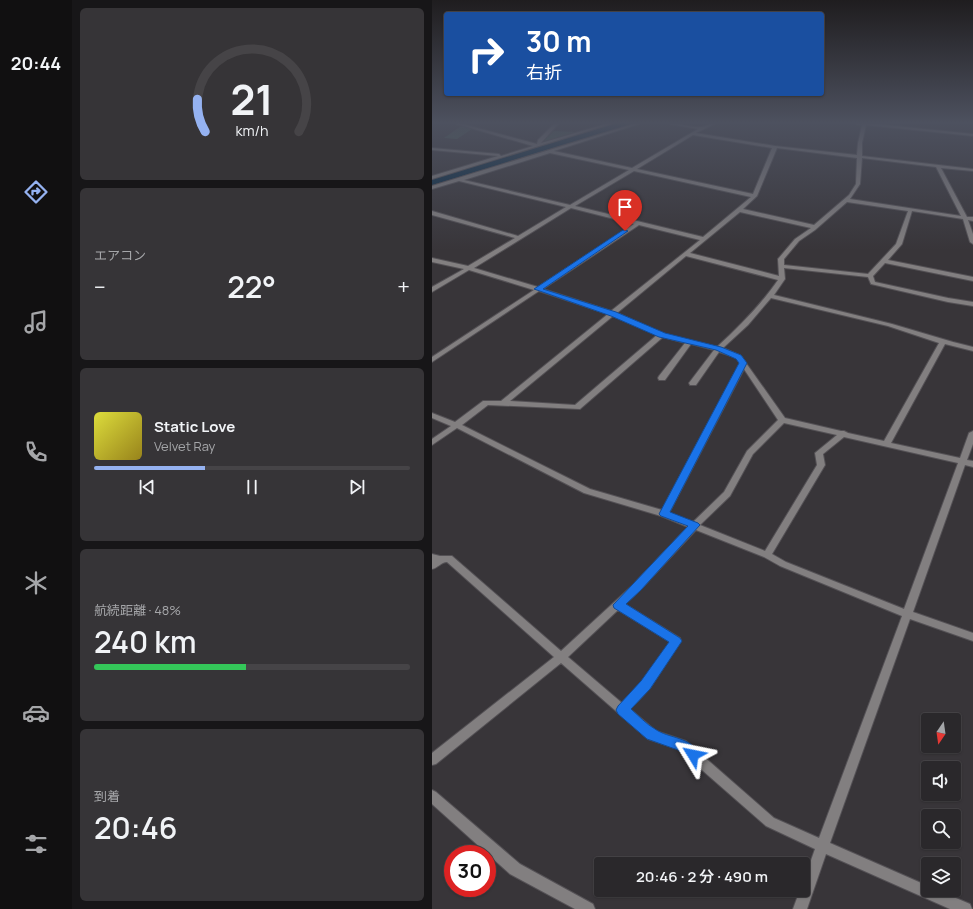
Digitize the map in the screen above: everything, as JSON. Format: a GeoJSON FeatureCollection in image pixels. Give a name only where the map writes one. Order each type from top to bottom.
{"type":"FeatureCollection","features":[{"type":"Feature","properties":{"kind":"street"},"geometry":{"type":"LineString","coordinates":[[433,177],[472,165]]}},
{"type":"Feature","properties":{"kind":"street"},"geometry":{"type":"LineString","coordinates":[[432,188],[506,165]]}},
{"type":"Feature","properties":{"kind":"street"},"geometry":{"type":"LineString","coordinates":[[614,165],[755,196]]}},
{"type":"Feature","properties":{"kind":"street"},"geometry":{"type":"LineString","coordinates":[[432,290],[641,165]]}},
{"type":"Feature","properties":{"kind":"street"},"geometry":{"type":"LineString","coordinates":[[503,403],[755,196],[767,165]]}},
{"type":"Feature","properties":{"kind":"street"},"geometry":{"type":"LineString","coordinates":[[693,383],[718,349],[746,324],[770,296],[782,279],[781,259],[797,240],[815,227],[846,200],[858,184],[859,165]]}},
{"type":"Feature","properties":{"kind":"street"},"geometry":{"type":"LineString","coordinates":[[933,165],[973,170]]}},
{"type":"Feature","properties":{"kind":"street"},"geometry":{"type":"LineString","coordinates":[[938,166],[965,218],[973,242]]}},
{"type":"Feature","properties":{"kind":"street"},"geometry":{"type":"LineString","coordinates":[[460,180],[704,239]]}},
{"type":"Feature","properties":{"kind":"street"},"geometry":{"type":"LineString","coordinates":[[846,200],[910,211],[973,219]]}},
{"type":"Feature","properties":{"kind":"street"},"geometry":{"type":"LineString","coordinates":[[739,210],[815,227]]}},
{"type":"Feature","properties":{"kind":"street"},"geometry":{"type":"LineString","coordinates":[[870,276],[875,268],[884,261],[899,244],[910,211]]}},
{"type":"Feature","properties":{"kind":"street"},"geometry":{"type":"LineString","coordinates":[[432,214],[520,238]]}},
{"type":"Feature","properties":{"kind":"street"},"geometry":{"type":"LineString","coordinates":[[432,360],[638,223]]}},
{"type":"Feature","properties":{"kind":"street"},"geometry":{"type":"LineString","coordinates":[[686,254],[782,279]]}},
{"type":"Feature","properties":{"kind":"street"},"geometry":{"type":"LineString","coordinates":[[432,260],[469,268],[538,289],[613,314],[662,335],[718,349],[738,357],[782,420],[844,433],[973,464]]}},
{"type":"Feature","properties":{"kind":"street"},"geometry":{"type":"LineString","coordinates":[[884,261],[973,279]]}},
{"type":"Feature","properties":{"kind":"street"},"geometry":{"type":"LineString","coordinates":[[781,266],[870,276]]}},
{"type":"Feature","properties":{"kind":"street"},"geometry":{"type":"LineString","coordinates":[[870,276],[873,283],[948,300],[973,304]]}},
{"type":"Feature","properties":{"kind":"street"},"geometry":{"type":"LineString","coordinates":[[770,296],[890,325],[943,342],[973,349]]}},
{"type":"Feature","properties":{"kind":"street"},"geometry":{"type":"LineString","coordinates":[[432,443],[486,403],[577,407],[662,335]]}},
{"type":"Feature","properties":{"kind":"street"},"geometry":{"type":"LineString","coordinates":[[662,378],[689,342]]}},
{"type":"Feature","properties":{"kind":"street"},"geometry":{"type":"LineString","coordinates":[[887,443],[943,342]]}},
{"type":"Feature","properties":{"kind":"street"},"geometry":{"type":"LineString","coordinates":[[664,514],[743,363]]}},
{"type":"Feature","properties":{"kind":"street"},"geometry":{"type":"LineString","coordinates":[[432,415],[456,424],[587,491],[695,525],[767,555],[784,564],[907,614],[973,636]]}},
{"type":"Feature","properties":{"kind":"street"},"geometry":{"type":"LineString","coordinates":[[432,760],[561,657],[638,587],[695,525],[726,494],[750,453],[782,420]]}},
{"type":"Feature","properties":{"kind":"street"},"geometry":{"type":"LineString","coordinates":[[767,555],[821,465],[819,453],[844,433]]}},
{"type":"Feature","properties":{"kind":"street"},"geometry":{"type":"LineString","coordinates":[[800,909],[973,433]]}},
{"type":"Feature","properties":{"kind":"street"},"geometry":{"type":"LineString","coordinates":[[435,560],[449,558],[652,735],[682,745],[770,822],[965,909]]}},
{"type":"Feature","properties":{"kind":"street"},"geometry":{"type":"LineString","coordinates":[[618,605],[676,641],[646,685],[622,710]]}},
{"type":"Feature","properties":{"kind":"street"},"geometry":{"type":"LineString","coordinates":[[432,796],[515,869],[588,909]]}},
{"type":"Feature","properties":{"kind":"water"},"geometry":{"type":"Polygon","coordinates":[[[477,165],[496,165],[432,185],[432,179],[477,165]]]}},
{"type":"Feature","properties":{"kind":"route"},"geometry":{"type":"LineString","coordinates":[[625,231],[538,289],[613,314],[662,335],[718,349],[738,357],[743,363],[664,514],[695,525],[638,587],[618,605],[676,641],[646,685],[622,710],[652,735],[682,745],[693,755]]}}]}
